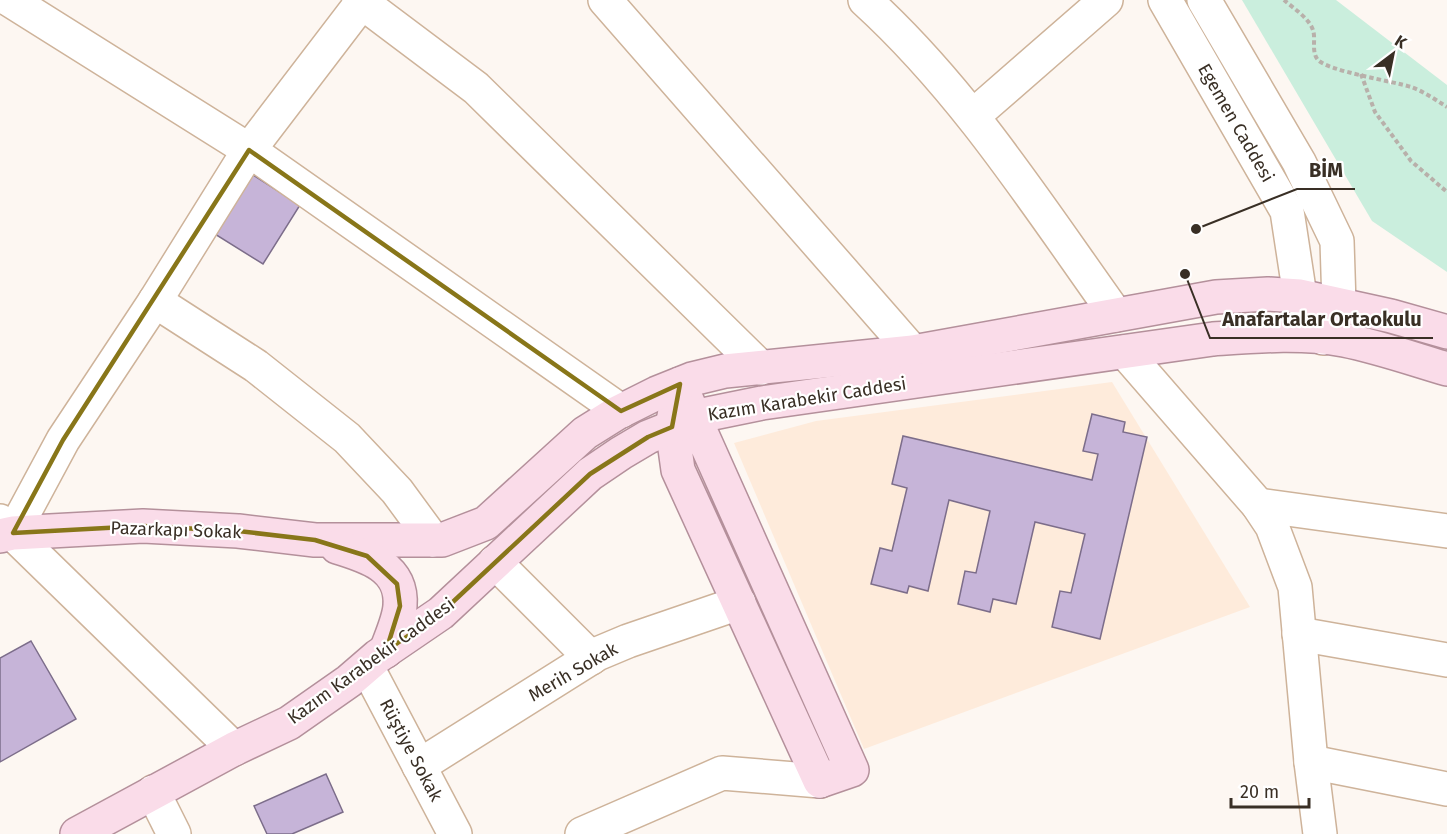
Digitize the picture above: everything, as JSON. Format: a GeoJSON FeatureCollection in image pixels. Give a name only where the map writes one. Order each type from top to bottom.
{"type":"FeatureCollection","features":[{"type":"Feature","properties":{"kind":"main road","name":"Kazım Karabekir Caddesi"},"geometry":{"type":"LineString","coordinates":[[315,540],[442,540],[486,523],[585,433],[621,411],[680,384],[725,371],[914,352],[1216,297],[1269,294],[1300,296],[1339,304],[1447,332]]}},
{"type":"Feature","properties":{"kind":"main road","name":"Kazım Karabekir Caddesi"},"geometry":{"type":"LineString","coordinates":[[77,834],[234,749],[289,723],[441,614],[590,474],[648,437],[684,423],[762,403],[1213,339],[1258,335],[1342,340],[1447,369]]}},
{"type":"Feature","properties":{"kind":"main road"},"geometry":{"type":"LineString","coordinates":[[680,384],[684,423],[678,471],[820,781],[852,770],[684,423]]}},
{"type":"Feature","properties":{"kind":"main road","name":"Pazarkapı Sokak"},"geometry":{"type":"LineString","coordinates":[[4,530],[143,526],[238,531],[315,540]]}},
{"type":"Feature","properties":{"kind":"main road"},"geometry":{"type":"LineString","coordinates":[[315,540],[367,556],[385,567],[397,584],[400,606],[376,659]]}},
{"type":"Feature","properties":{"kind":"street"},"geometry":{"type":"LineString","coordinates":[[10,0],[249,150],[621,411]]}},
{"type":"Feature","properties":{"kind":"street"},"geometry":{"type":"LineString","coordinates":[[605,0],[914,352]]}},
{"type":"Feature","properties":{"kind":"street"},"geometry":{"type":"LineString","coordinates":[[973,116],[1106,0]]}},
{"type":"Feature","properties":{"kind":"street","name":"Egemen Caddesi"},"geometry":{"type":"LineString","coordinates":[[1165,0],[1287,211],[1300,296],[1323,338]]}},
{"type":"Feature","properties":{"kind":"street","name":"Egemen Caddesi"},"geometry":{"type":"LineString","coordinates":[[1210,2],[1299,162],[1337,241],[1339,304],[1323,338]]}},
{"type":"Feature","properties":{"kind":"street"},"geometry":{"type":"LineString","coordinates":[[234,749],[4,530],[155,301],[249,150],[378,5],[476,88],[761,368]]}},
{"type":"Feature","properties":{"kind":"street"},"geometry":{"type":"LineString","coordinates":[[885,6],[973,116],[1116,315]]}},
{"type":"Feature","properties":{"kind":"street"},"geometry":{"type":"LineString","coordinates":[[155,301],[256,366],[347,438],[397,491],[433,540]]}},
{"type":"Feature","properties":{"kind":"street"},"geometry":{"type":"LineString","coordinates":[[1125,352],[1258,506],[1272,526],[1295,587],[1320,834]]}},
{"type":"Feature","properties":{"kind":"street"},"geometry":{"type":"LineString","coordinates":[[1258,506],[1447,531]]}},
{"type":"Feature","properties":{"kind":"street"},"geometry":{"type":"LineString","coordinates":[[495,562],[591,658]]}},
{"type":"Feature","properties":{"kind":"street","name":"Merih Sokak"},"geometry":{"type":"LineString","coordinates":[[419,766],[591,658],[627,641],[739,603]]}},
{"type":"Feature","properties":{"kind":"street"},"geometry":{"type":"LineString","coordinates":[[1299,634],[1446,655]]}},
{"type":"Feature","properties":{"kind":"street","name":"Rüştiye Sokak"},"geometry":{"type":"LineString","coordinates":[[376,659],[419,766],[455,834]]}},
{"type":"Feature","properties":{"kind":"street"},"geometry":{"type":"LineString","coordinates":[[1311,762],[1447,789]]}},
{"type":"Feature","properties":{"kind":"street"},"geometry":{"type":"LineString","coordinates":[[582,834],[722,773],[820,781]]}},
{"type":"Feature","properties":{"kind":"street"},"geometry":{"type":"LineString","coordinates":[[153,792],[174,834]]}},
{"type":"Feature","properties":{"kind":"path"},"geometry":{"type":"LineString","coordinates":[[1284,0],[1312,27],[1315,38],[1314,54],[1319,62],[1333,69],[1360,73],[1413,87],[1447,107]]}},
{"type":"Feature","properties":{"kind":"path"},"geometry":{"type":"LineString","coordinates":[[1360,73],[1375,112],[1411,161],[1447,192]]}},
{"type":"Feature","properties":{"kind":"highlighted area"},"geometry":{"type":"Polygon","coordinates":[[[249,150],[621,411],[680,384],[672,427],[648,437],[590,474],[441,613],[386,651],[400,606],[397,584],[367,556],[315,540],[238,531],[143,526],[13,533],[63,440],[249,150]]]}},
{"type":"Feature","properties":{"kind":"shaded area"},"geometry":{"type":"Polygon","coordinates":[[[1112,382],[1250,607],[864,749],[734,443],[816,421],[1112,382]]]}},
{"type":"Feature","properties":{"kind":"green space"},"geometry":{"type":"Polygon","coordinates":[[[1242,0],[1336,0],[1447,85],[1447,272],[1372,221],[1242,0]]]}},
{"type":"Feature","properties":{"kind":"building"},"geometry":{"type":"Polygon","coordinates":[[[247,171],[300,205],[263,264],[210,231],[247,171]]]}},
{"type":"Feature","properties":{"kind":"building"},"geometry":{"type":"Polygon","coordinates":[[[1092,414],[1125,422],[1123,432],[1147,437],[1100,639],[1052,627],[1060,591],[1071,593],[1085,534],[1035,522],[1016,604],[993,599],[990,612],[958,604],[965,571],[976,573],[990,511],[949,500],[928,591],[909,586],[907,593],[871,584],[880,548],[892,551],[907,488],[892,484],[903,436],[1092,480],[1098,454],[1083,451],[1092,414]]]}},
{"type":"Feature","properties":{"kind":"building"},"geometry":{"type":"Polygon","coordinates":[[[31,641],[76,719],[0,762],[0,658],[31,641]]]}},
{"type":"Feature","properties":{"kind":"building"},"geometry":{"type":"Polygon","coordinates":[[[326,774],[343,812],[292,834],[267,834],[254,806],[326,774]]]}},
{"type":"Feature","properties":{"kind":"place","name":"BİM"},"geometry":{"type":"Point","coordinates":[1196,229]}},
{"type":"Feature","properties":{"kind":"place","name":"Anafartalar Ortaokulu"},"geometry":{"type":"Point","coordinates":[1185,274]}}]}
